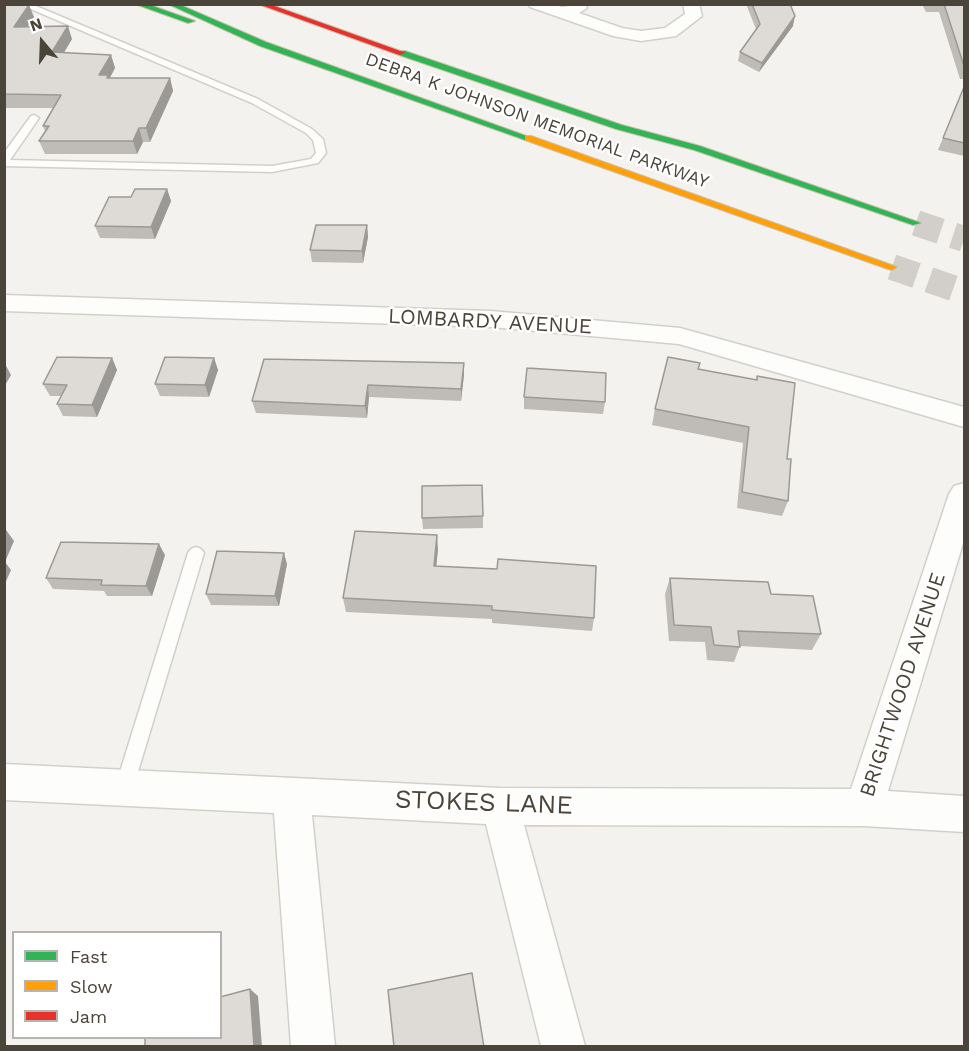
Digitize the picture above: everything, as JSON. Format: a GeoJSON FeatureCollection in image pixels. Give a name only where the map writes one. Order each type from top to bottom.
{"type":"FeatureCollection","features":[{"type":"Feature","properties":{"kind":"highway"},"geometry":{"type":"LineString","coordinates":[[138,4],[263,44]]}},
{"type":"Feature","properties":{"kind":"highway","name":"DEBRA K JOHNSON MEMORIAL PARKWAY"},"geometry":{"type":"LineString","coordinates":[[171,4],[263,44],[892,267]]}},
{"type":"Feature","properties":{"kind":"highway","name":"DEBRA K JOHNSON MEMORIAL PARKWAY"},"geometry":{"type":"LineString","coordinates":[[261,4],[619,127],[697,148],[916,223]]}},
{"type":"Feature","properties":{"kind":"highway"},"geometry":{"type":"LineString","coordinates":[[503,73],[627,119],[697,148]]}},
{"type":"Feature","properties":{"kind":"street"},"geometry":{"type":"LineString","coordinates":[[536,4],[620,32],[641,36],[670,32],[694,16],[691,4]]}},
{"type":"Feature","properties":{"kind":"street"},"geometry":{"type":"LineString","coordinates":[[561,12],[597,4]]}},
{"type":"Feature","properties":{"kind":"street","name":"LOMBARDY AVENUE"},"geometry":{"type":"LineString","coordinates":[[4,303],[491,319],[680,336],[964,417]]}},
{"type":"Feature","properties":{"kind":"street","name":"BRIGHTWOOD AVENUE"},"geometry":{"type":"LineString","coordinates":[[864,808],[964,494]]}},
{"type":"Feature","properties":{"kind":"street","name":"STOKES LANE"},"geometry":{"type":"LineString","coordinates":[[4,782],[500,806],[864,808],[964,814]]}},
{"type":"Feature","properties":{"kind":"street"},"geometry":{"type":"LineString","coordinates":[[291,796],[313,1047]]}},
{"type":"Feature","properties":{"kind":"street"},"geometry":{"type":"LineString","coordinates":[[500,806],[563,1047]]}},
{"type":"Feature","properties":{"kind":"lane"},"geometry":{"type":"LineString","coordinates":[[4,162],[272,169],[314,161],[321,153],[318,139],[309,130],[255,101],[23,4]]}},
{"type":"Feature","properties":{"kind":"lane"},"geometry":{"type":"LineString","coordinates":[[4,162],[34,118]]}},
{"type":"Feature","properties":{"kind":"lane"},"geometry":{"type":"LineString","coordinates":[[124,788],[196,553]]}},
{"type":"Feature","properties":{"kind":"building"},"geometry":{"type":"Polygon","coordinates":[[[752,4],[790,4],[795,16],[762,63],[740,52],[760,24],[752,4]]]}},
{"type":"Feature","properties":{"kind":"building"},"geometry":{"type":"Polygon","coordinates":[[[944,4],[964,4],[964,66],[944,4]]]}},
{"type":"Feature","properties":{"kind":"building"},"geometry":{"type":"Polygon","coordinates":[[[4,5],[29,5],[14,27],[68,26],[52,52],[111,55],[99,75],[108,75],[107,78],[170,78],[146,128],[139,128],[133,141],[39,141],[49,126],[43,126],[61,95],[4,94],[4,5]]]}},
{"type":"Feature","properties":{"kind":"building"},"geometry":{"type":"Polygon","coordinates":[[[964,87],[964,143],[943,138],[964,87]]]}},
{"type":"Feature","properties":{"kind":"building"},"geometry":{"type":"Polygon","coordinates":[[[135,189],[167,189],[151,227],[95,226],[109,197],[131,197],[135,189]]]}},
{"type":"Feature","properties":{"kind":"building"},"geometry":{"type":"Polygon","coordinates":[[[316,225],[367,225],[362,251],[310,250],[316,225]]]}},
{"type":"Feature","properties":{"kind":"building"},"geometry":{"type":"Polygon","coordinates":[[[57,357],[112,358],[92,405],[57,404],[67,385],[43,384],[57,357]]]}},
{"type":"Feature","properties":{"kind":"building"},"geometry":{"type":"Polygon","coordinates":[[[165,357],[214,358],[205,385],[155,384],[165,357]]]}},
{"type":"Feature","properties":{"kind":"building"},"geometry":{"type":"Polygon","coordinates":[[[668,357],[700,363],[698,369],[757,380],[757,376],[795,383],[787,459],[791,459],[788,501],[742,492],[749,427],[655,409],[668,357]]]}},
{"type":"Feature","properties":{"kind":"building"},"geometry":{"type":"Polygon","coordinates":[[[264,359],[464,363],[461,389],[368,385],[365,406],[252,401],[264,359]]]}},
{"type":"Feature","properties":{"kind":"building"},"geometry":{"type":"Polygon","coordinates":[[[527,368],[606,373],[605,402],[524,397],[527,368]]]}},
{"type":"Feature","properties":{"kind":"building"},"geometry":{"type":"Polygon","coordinates":[[[482,485],[483,516],[422,518],[422,486],[482,485]]]}},
{"type":"Feature","properties":{"kind":"building"},"geometry":{"type":"Polygon","coordinates":[[[355,531],[437,535],[434,566],[497,569],[498,559],[596,566],[594,618],[492,610],[492,606],[343,598],[355,531]]]}},
{"type":"Feature","properties":{"kind":"building"},"geometry":{"type":"Polygon","coordinates":[[[61,542],[159,544],[146,586],[101,585],[102,580],[46,578],[61,542]]]}},
{"type":"Feature","properties":{"kind":"building"},"geometry":{"type":"Polygon","coordinates":[[[217,551],[284,553],[275,596],[206,594],[217,551]]]}},
{"type":"Feature","properties":{"kind":"building"},"geometry":{"type":"Polygon","coordinates":[[[670,578],[768,582],[771,594],[813,596],[821,634],[738,631],[740,647],[714,645],[711,627],[674,625],[670,578]]]}},
{"type":"Feature","properties":{"kind":"building"},"geometry":{"type":"Polygon","coordinates":[[[472,973],[484,1047],[394,1047],[388,990],[472,973]]]}},
{"type":"Feature","properties":{"kind":"building"},"geometry":{"type":"Polygon","coordinates":[[[250,989],[254,1047],[145,1047],[145,1039],[222,1039],[222,996],[250,989]]]}},
{"type":"Feature","properties":{"kind":"tunnel"},"geometry":{"type":"LineString","coordinates":[[916,223],[964,239]]}},
{"type":"Feature","properties":{"kind":"tunnel"},"geometry":{"type":"LineString","coordinates":[[892,267],[964,292]]}},
{"type":"Feature","properties":{"kind":"traffic: fast"},"geometry":{"type":"LineString","coordinates":[[138,4],[191,21]]}},
{"type":"Feature","properties":{"kind":"traffic: fast"},"geometry":{"type":"LineString","coordinates":[[171,4],[263,44],[528,138]]}},
{"type":"Feature","properties":{"kind":"traffic: fast"},"geometry":{"type":"LineString","coordinates":[[402,53],[619,127],[697,148],[916,223]]}},
{"type":"Feature","properties":{"kind":"traffic: slow"},"geometry":{"type":"LineString","coordinates":[[528,138],[892,267]]}},
{"type":"Feature","properties":{"kind":"traffic: jam"},"geometry":{"type":"LineString","coordinates":[[261,4],[402,53]]}}]}
